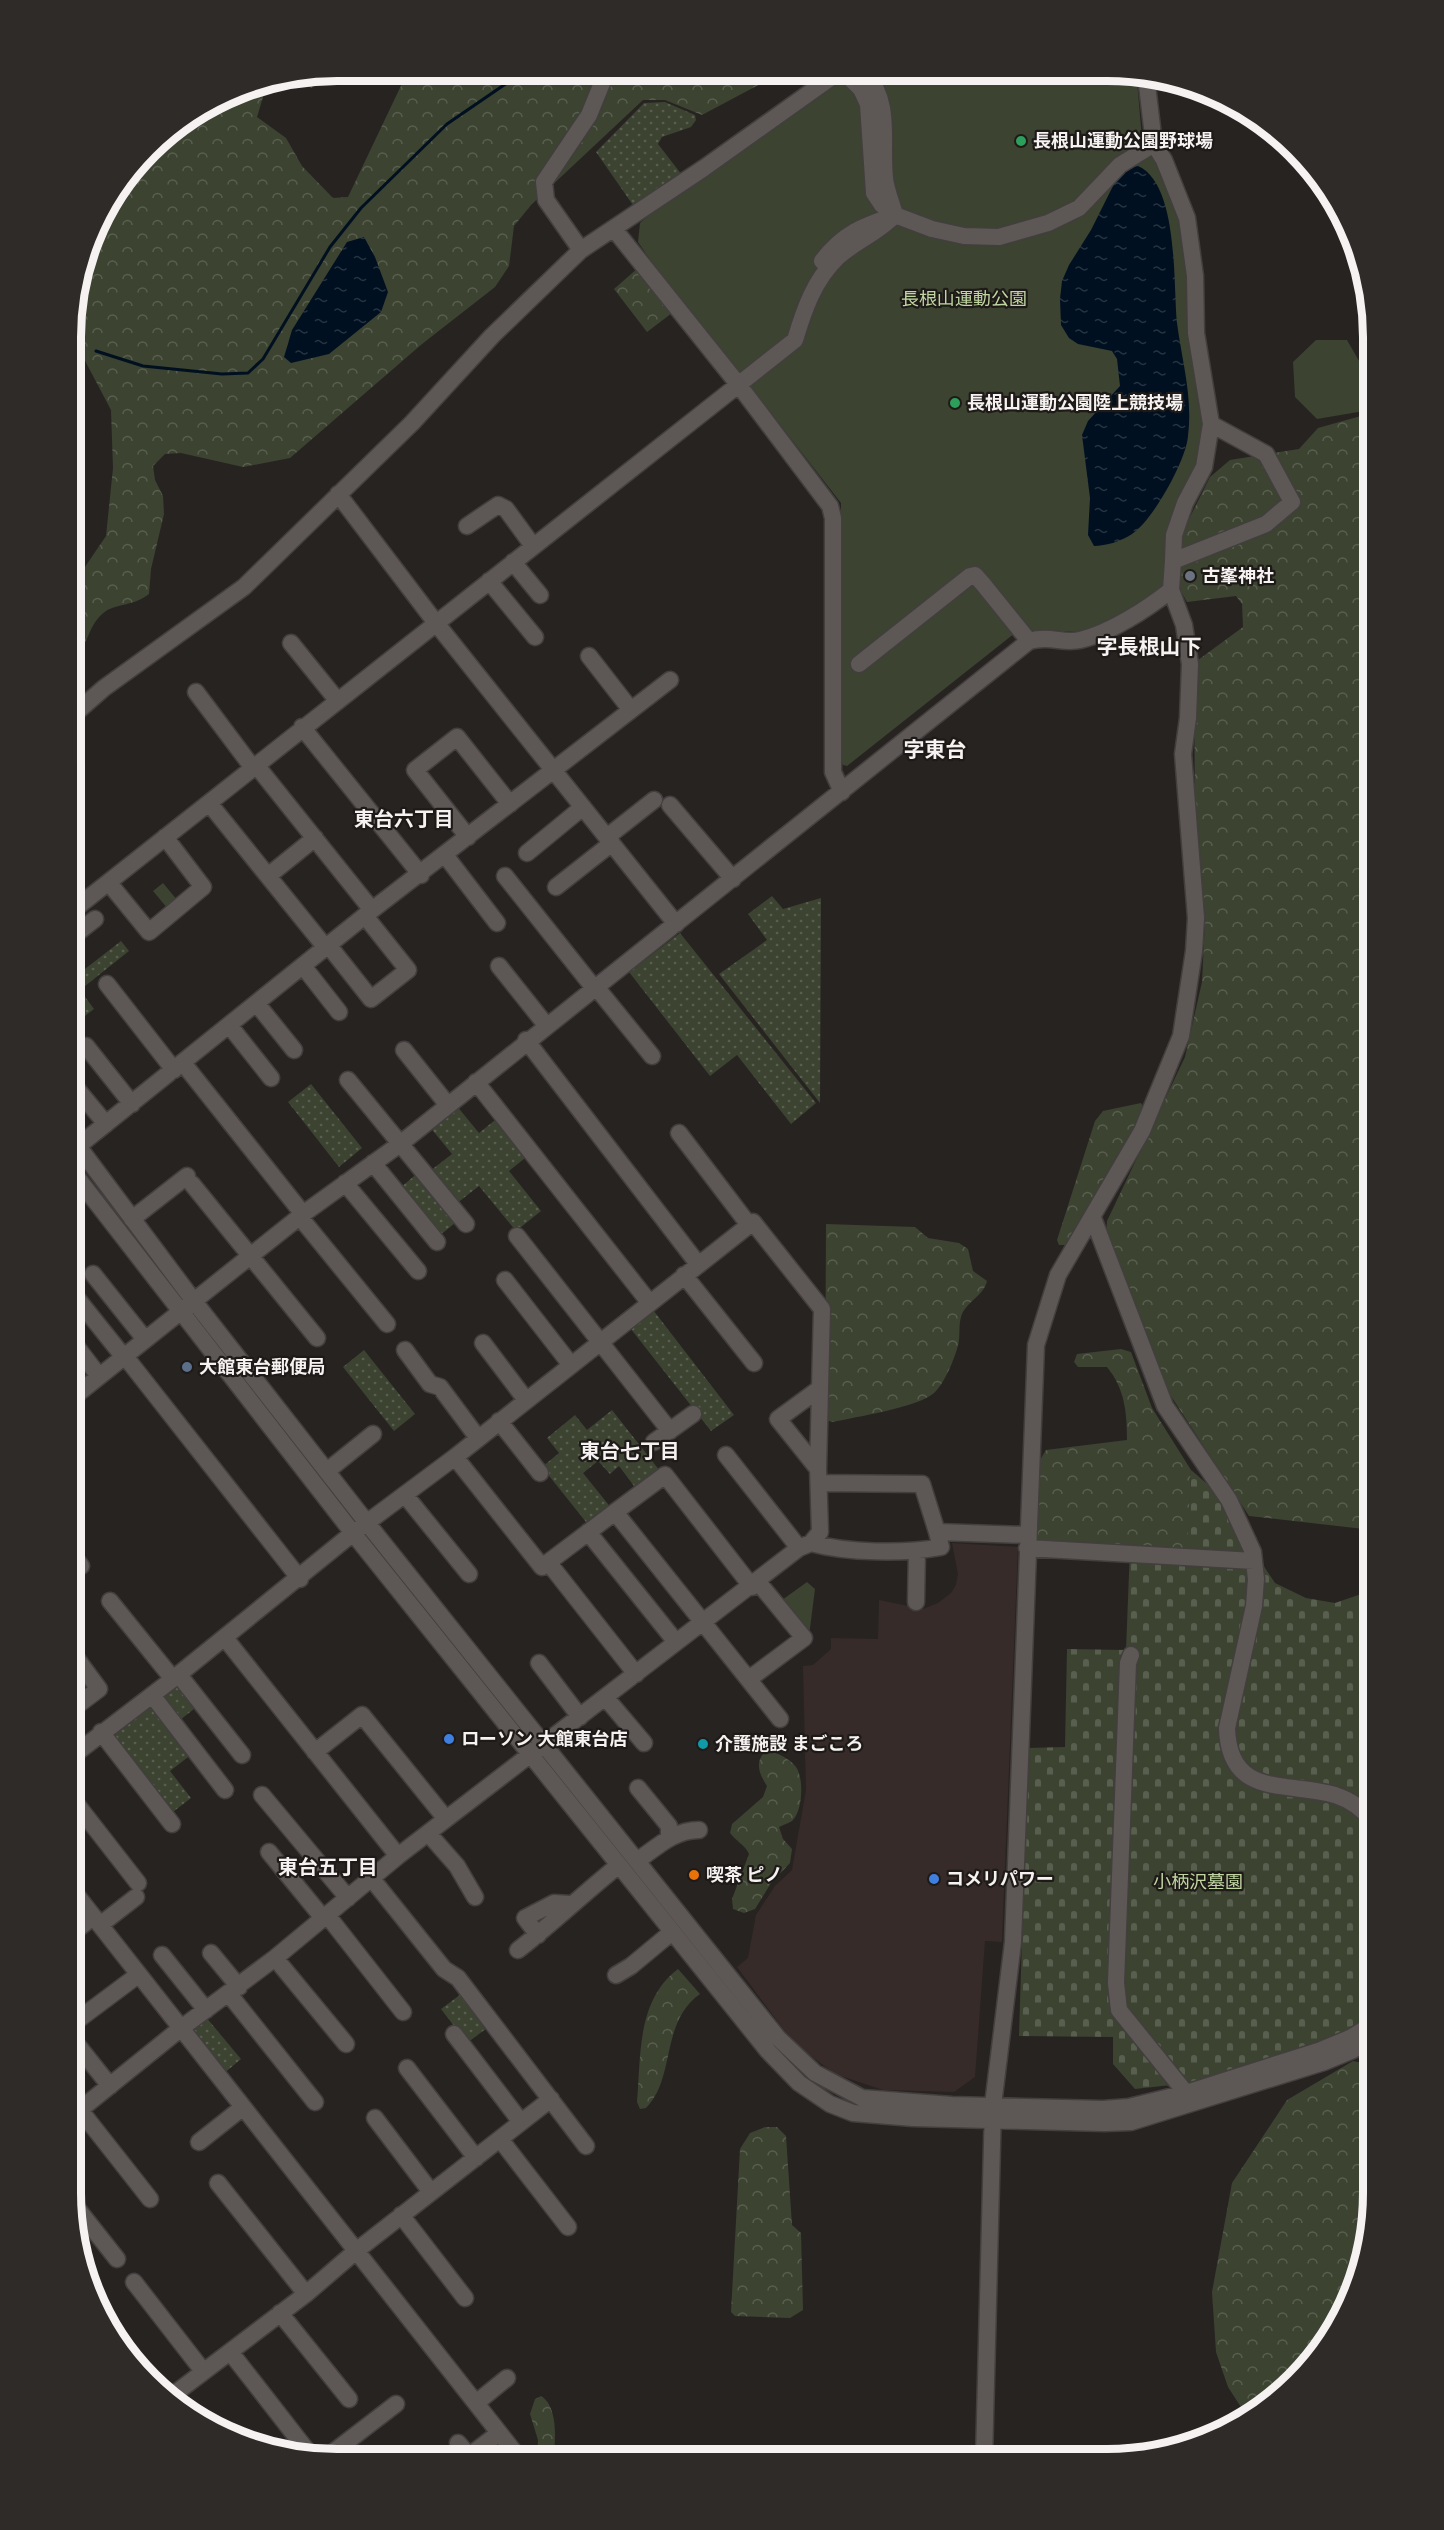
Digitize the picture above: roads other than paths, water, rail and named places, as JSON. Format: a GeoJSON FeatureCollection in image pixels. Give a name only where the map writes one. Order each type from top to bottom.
{"type":"FeatureCollection","features":[{"type":"Feature","properties":{"kind":"street"},"geometry":{"type":"LineString","coordinates":[[581,250],[546,200],[544,182],[589,115],[601,81]]}},
{"type":"Feature","properties":{"kind":"street"},"geometry":{"type":"LineString","coordinates":[[81,708],[104,688],[244,587],[412,423],[492,336],[581,250],[826,81]]}},
{"type":"Feature","properties":{"kind":"street"},"geometry":{"type":"LineString","coordinates":[[853,81],[861,89],[868,104],[874,193],[882,206],[895,215],[932,229],[964,236],[999,237],[1048,223],[1079,208],[1120,165],[1154,144]]}},
{"type":"Feature","properties":{"kind":"street"},"geometry":{"type":"LineString","coordinates":[[871,81],[878,90],[882,102],[885,180],[895,215]]}},
{"type":"Feature","properties":{"kind":"street"},"geometry":{"type":"LineString","coordinates":[[984,2449],[993,2113],[1013,1942],[1036,1345],[1058,1275],[1142,1131],[1181,1036],[1194,951],[1196,918],[1183,754],[1188,718],[1190,664],[1184,625],[1171,590],[1174,535],[1185,503],[1204,467],[1211,424],[1196,333],[1195,276],[1187,218],[1164,160],[1154,144],[1147,84]]}},
{"type":"Feature","properties":{"kind":"street"},"geometry":{"type":"LineString","coordinates":[[81,904],[302,727],[795,340],[792,329],[794,312],[813,273],[829,252],[858,228],[895,215]]}},
{"type":"Feature","properties":{"kind":"street"},"geometry":{"type":"LineString","coordinates":[[614,229],[738,384],[830,506],[833,518],[833,772],[842,792]]}},
{"type":"Feature","properties":{"kind":"street"},"geometry":{"type":"LineString","coordinates":[[1173,561],[1266,524],[1292,502],[1266,454],[1211,424]]}},
{"type":"Feature","properties":{"kind":"street"},"geometry":{"type":"LineString","coordinates":[[338,494],[436,623],[676,924]]}},
{"type":"Feature","properties":{"kind":"street"},"geometry":{"type":"LineString","coordinates":[[467,526],[492,506],[498,505],[506,508],[533,546]]}},
{"type":"Feature","properties":{"kind":"street"},"geometry":{"type":"LineString","coordinates":[[513,562],[540,595]]}},
{"type":"Feature","properties":{"kind":"street"},"geometry":{"type":"LineString","coordinates":[[859,664],[970,576],[975,575],[1029,641]]}},
{"type":"Feature","properties":{"kind":"street"},"geometry":{"type":"LineString","coordinates":[[489,581],[535,637]]}},
{"type":"Feature","properties":{"kind":"street"},"geometry":{"type":"LineString","coordinates":[[81,1391],[144,1338],[301,1215],[400,1144],[526,1040],[733,879],[1029,641],[1045,637],[1080,640],[1141,613],[1171,590]]}},
{"type":"Feature","properties":{"kind":"street"},"geometry":{"type":"LineString","coordinates":[[291,643],[337,700]]}},
{"type":"Feature","properties":{"kind":"street"},"geometry":{"type":"LineString","coordinates":[[589,664],[629,711]]}},
{"type":"Feature","properties":{"kind":"street"},"geometry":{"type":"LineString","coordinates":[[81,1140],[132,1104],[369,913],[670,680]]}},
{"type":"Feature","properties":{"kind":"street"},"geometry":{"type":"LineString","coordinates":[[196,692],[315,838],[408,970],[371,999],[209,803]]}},
{"type":"Feature","properties":{"kind":"street"},"geometry":{"type":"LineString","coordinates":[[302,727],[421,875]]}},
{"type":"Feature","properties":{"kind":"street"},"geometry":{"type":"LineString","coordinates":[[468,837],[415,770],[457,737],[510,804]]}},
{"type":"Feature","properties":{"kind":"street"},"geometry":{"type":"LineString","coordinates":[[556,887],[609,840],[662,802],[733,879]]}},
{"type":"Feature","properties":{"kind":"street"},"geometry":{"type":"LineString","coordinates":[[527,853],[583,807]]}},
{"type":"Feature","properties":{"kind":"street"},"geometry":{"type":"LineString","coordinates":[[108,883],[149,932],[203,887],[165,837]]}},
{"type":"Feature","properties":{"kind":"street"},"geometry":{"type":"LineString","coordinates":[[268,876],[315,838]]}},
{"type":"Feature","properties":{"kind":"street"},"geometry":{"type":"LineString","coordinates":[[445,855],[497,923]]}},
{"type":"Feature","properties":{"kind":"street"},"geometry":{"type":"LineString","coordinates":[[505,876],[652,1056]]}},
{"type":"Feature","properties":{"kind":"street"},"geometry":{"type":"LineString","coordinates":[[81,930],[95,919]]}},
{"type":"Feature","properties":{"kind":"street"},"geometry":{"type":"LineString","coordinates":[[303,966],[339,1012]]}},
{"type":"Feature","properties":{"kind":"street"},"geometry":{"type":"LineString","coordinates":[[499,966],[546,1025]]}},
{"type":"Feature","properties":{"kind":"street"},"geometry":{"type":"LineString","coordinates":[[107,984],[179,1066],[387,1324]]}},
{"type":"Feature","properties":{"kind":"street"},"geometry":{"type":"LineString","coordinates":[[257,1004],[294,1050]]}},
{"type":"Feature","properties":{"kind":"street"},"geometry":{"type":"LineString","coordinates":[[230,1025],[271,1078]]}},
{"type":"Feature","properties":{"kind":"street"},"geometry":{"type":"LineString","coordinates":[[526,1040],[699,1264]]}},
{"type":"Feature","properties":{"kind":"street"},"geometry":{"type":"LineString","coordinates":[[86,1046],[132,1104]]}},
{"type":"Feature","properties":{"kind":"street"},"geometry":{"type":"LineString","coordinates":[[404,1050],[447,1104]]}},
{"type":"Feature","properties":{"kind":"street"},"geometry":{"type":"LineString","coordinates":[[348,1080],[466,1224]]}},
{"type":"Feature","properties":{"kind":"street"},"geometry":{"type":"LineString","coordinates":[[476,1082],[649,1302]]}},
{"type":"Feature","properties":{"kind":"street"},"geometry":{"type":"LineString","coordinates":[[81,1094],[106,1124]]}},
{"type":"Feature","properties":{"kind":"street"},"geometry":{"type":"LineString","coordinates":[[679,1133],[749,1225]]}},
{"type":"Feature","properties":{"kind":"street"},"geometry":{"type":"LineString","coordinates":[[81,1154],[367,1523],[537,1750],[619,1865],[768,2051],[799,2083],[830,2104],[853,2113],[993,2113],[1129,2108],[1188,2099],[1324,2062],[1363,2044]]}},
{"type":"Feature","properties":{"kind":"street"},"geometry":{"type":"LineString","coordinates":[[373,1163],[436,1242]]}},
{"type":"Feature","properties":{"kind":"street"},"geometry":{"type":"LineString","coordinates":[[132,1218],[190,1180],[317,1338]]}},
{"type":"Feature","properties":{"kind":"street"},"geometry":{"type":"LineString","coordinates":[[81,1184],[353,1533],[537,1750],[637,1861],[778,2038],[815,2073],[862,2098],[952,2105],[993,2113]]}},
{"type":"Feature","properties":{"kind":"street"},"geometry":{"type":"LineString","coordinates":[[345,1184],[418,1271]]}},
{"type":"Feature","properties":{"kind":"street"},"geometry":{"type":"LineString","coordinates":[[1093,1218],[1165,1406],[1229,1500],[1243,1527],[1254,1561],[1256,1579],[1254,1606],[1227,1728],[1227,1744],[1234,1761],[1248,1776],[1265,1785],[1335,1795],[1354,1803],[1363,1812]]}},
{"type":"Feature","properties":{"kind":"street"},"geometry":{"type":"LineString","coordinates":[[81,1748],[176,1677],[300,1579],[353,1533],[455,1457],[599,1341],[753,1222],[822,1309],[818,1476],[820,1532],[805,1546],[398,1856],[275,1958],[180,2029],[81,2108]]}},
{"type":"Feature","properties":{"kind":"street"},"geometry":{"type":"LineString","coordinates":[[517,1236],[670,1431]]}},
{"type":"Feature","properties":{"kind":"street"},"geometry":{"type":"LineString","coordinates":[[93,1274],[144,1338]]}},
{"type":"Feature","properties":{"kind":"street"},"geometry":{"type":"LineString","coordinates":[[684,1275],[754,1363]]}},
{"type":"Feature","properties":{"kind":"street"},"geometry":{"type":"LineString","coordinates":[[506,1280],[572,1365]]}},
{"type":"Feature","properties":{"kind":"street"},"geometry":{"type":"LineString","coordinates":[[81,1304],[300,1579]]}},
{"type":"Feature","properties":{"kind":"street"},"geometry":{"type":"LineString","coordinates":[[483,1343],[526,1400]]}},
{"type":"Feature","properties":{"kind":"street"},"geometry":{"type":"LineString","coordinates":[[405,1350],[430,1384],[440,1387],[478,1438]]}},
{"type":"Feature","properties":{"kind":"street"},"geometry":{"type":"LineString","coordinates":[[81,1353],[99,1376]]}},
{"type":"Feature","properties":{"kind":"street"},"geometry":{"type":"LineString","coordinates":[[818,1476],[778,1419],[819,1389]]}},
{"type":"Feature","properties":{"kind":"street"},"geometry":{"type":"LineString","coordinates":[[654,1442],[693,1414]]}},
{"type":"Feature","properties":{"kind":"street"},"geometry":{"type":"LineString","coordinates":[[499,1421],[540,1473]]}},
{"type":"Feature","properties":{"kind":"street"},"geometry":{"type":"LineString","coordinates":[[327,1471],[373,1434]]}},
{"type":"Feature","properties":{"kind":"street"},"geometry":{"type":"LineString","coordinates":[[726,1455],[805,1546],[917,1551],[940,1547],[938,1532],[922,1484],[818,1476]]}},
{"type":"Feature","properties":{"kind":"street"},"geometry":{"type":"LineString","coordinates":[[455,1457],[542,1567],[665,1475],[755,1584],[804,1638],[749,1679]]}},
{"type":"Feature","properties":{"kind":"street"},"geometry":{"type":"LineString","coordinates":[[405,1495],[469,1574]]}},
{"type":"Feature","properties":{"kind":"street"},"geometry":{"type":"LineString","coordinates":[[615,1512],[780,1719]]}},
{"type":"Feature","properties":{"kind":"street"},"geometry":{"type":"LineString","coordinates":[[588,1532],[676,1642]]}},
{"type":"Feature","properties":{"kind":"street"},"geometry":{"type":"LineString","coordinates":[[938,1532],[1254,1561]]}},
{"type":"Feature","properties":{"kind":"street"},"geometry":{"type":"LineString","coordinates":[[916,1602],[917,1551]]}},
{"type":"Feature","properties":{"kind":"street"},"geometry":{"type":"LineString","coordinates":[[548,1562],[636,1674]]}},
{"type":"Feature","properties":{"kind":"street"},"geometry":{"type":"LineString","coordinates":[[110,1601],[243,1755]]}},
{"type":"Feature","properties":{"kind":"street"},"geometry":{"type":"LineString","coordinates":[[225,1638],[398,1856]]}},
{"type":"Feature","properties":{"kind":"street"},"geometry":{"type":"LineString","coordinates":[[1131,1655],[1128,1663],[1116,1983],[1119,2010],[1188,2099]]}},
{"type":"Feature","properties":{"kind":"street"},"geometry":{"type":"LineString","coordinates":[[539,1663],[580,1717]]}},
{"type":"Feature","properties":{"kind":"street"},"geometry":{"type":"LineString","coordinates":[[81,1665],[99,1689],[81,1702]]}},
{"type":"Feature","properties":{"kind":"street"},"geometry":{"type":"LineString","coordinates":[[152,1695],[225,1790]]}},
{"type":"Feature","properties":{"kind":"street"},"geometry":{"type":"LineString","coordinates":[[605,1697],[644,1743]]}},
{"type":"Feature","properties":{"kind":"street"},"geometry":{"type":"LineString","coordinates":[[315,1752],[362,1715],[446,1819]]}},
{"type":"Feature","properties":{"kind":"street"},"geometry":{"type":"LineString","coordinates":[[101,1732],[172,1824]]}},
{"type":"Feature","properties":{"kind":"street"},"geometry":{"type":"LineString","coordinates":[[638,1788],[669,1826],[669,1838]]}},
{"type":"Feature","properties":{"kind":"street"},"geometry":{"type":"LineString","coordinates":[[262,1795],[348,1898]]}},
{"type":"Feature","properties":{"kind":"street"},"geometry":{"type":"LineString","coordinates":[[81,1811],[137,1890],[96,1921],[81,1929]]}},
{"type":"Feature","properties":{"kind":"street"},"geometry":{"type":"LineString","coordinates":[[637,1861],[669,1838],[687,1830],[699,1830]]}},
{"type":"Feature","properties":{"kind":"street"},"geometry":{"type":"LineString","coordinates":[[428,1833],[463,1874],[475,1897]]}},
{"type":"Feature","properties":{"kind":"street"},"geometry":{"type":"LineString","coordinates":[[268,1852],[403,2012]]}},
{"type":"Feature","properties":{"kind":"street"},"geometry":{"type":"LineString","coordinates":[[518,1950],[560,1918],[570,1904],[619,1865]]}},
{"type":"Feature","properties":{"kind":"street"},"geometry":{"type":"LineString","coordinates":[[372,1878],[444,1969],[458,1978],[586,2146]]}},
{"type":"Feature","properties":{"kind":"street"},"geometry":{"type":"LineString","coordinates":[[81,1901],[512,2449]]}},
{"type":"Feature","properties":{"kind":"street"},"geometry":{"type":"LineString","coordinates":[[616,1975],[631,1966],[672,1932]]}},
{"type":"Feature","properties":{"kind":"street"},"geometry":{"type":"LineString","coordinates":[[212,1953],[234,1990],[315,2102]]}},
{"type":"Feature","properties":{"kind":"street"},"geometry":{"type":"LineString","coordinates":[[162,1955],[206,2010]]}},
{"type":"Feature","properties":{"kind":"street"},"geometry":{"type":"LineString","coordinates":[[275,1958],[346,2044]]}},
{"type":"Feature","properties":{"kind":"street"},"geometry":{"type":"LineString","coordinates":[[81,2018],[138,1975]]}},
{"type":"Feature","properties":{"kind":"street"},"geometry":{"type":"LineString","coordinates":[[1188,2099],[1321,2050],[1363,2030]]}},
{"type":"Feature","properties":{"kind":"street"},"geometry":{"type":"LineString","coordinates":[[454,2034],[522,2122]]}},
{"type":"Feature","properties":{"kind":"street"},"geometry":{"type":"LineString","coordinates":[[81,2050],[110,2086]]}},
{"type":"Feature","properties":{"kind":"street"},"geometry":{"type":"LineString","coordinates":[[407,2068],[476,2158]]}},
{"type":"Feature","properties":{"kind":"street"},"geometry":{"type":"LineString","coordinates":[[176,2392],[231,2353],[401,2215],[551,2099]]}},
{"type":"Feature","properties":{"kind":"street"},"geometry":{"type":"LineString","coordinates":[[199,2142],[242,2108]]}},
{"type":"Feature","properties":{"kind":"street"},"geometry":{"type":"LineString","coordinates":[[375,2118],[431,2192]]}},
{"type":"Feature","properties":{"kind":"street"},"geometry":{"type":"LineString","coordinates":[[81,2120],[150,2199]]}},
{"type":"Feature","properties":{"kind":"street"},"geometry":{"type":"LineString","coordinates":[[500,2139],[568,2227]]}},
{"type":"Feature","properties":{"kind":"street"},"geometry":{"type":"LineString","coordinates":[[218,2183],[306,2294]]}},
{"type":"Feature","properties":{"kind":"street"},"geometry":{"type":"LineString","coordinates":[[82,2215],[117,2259]]}},
{"type":"Feature","properties":{"kind":"street"},"geometry":{"type":"LineString","coordinates":[[401,2215],[465,2298]]}},
{"type":"Feature","properties":{"kind":"street"},"geometry":{"type":"LineString","coordinates":[[134,2282],[203,2371]]}},
{"type":"Feature","properties":{"kind":"street"},"geometry":{"type":"LineString","coordinates":[[280,2313],[349,2399]]}},
{"type":"Feature","properties":{"kind":"street"},"geometry":{"type":"LineString","coordinates":[[231,2353],[304,2447]]}},
{"type":"Feature","properties":{"kind":"street"},"geometry":{"type":"LineString","coordinates":[[476,2403],[507,2378]]}},
{"type":"Feature","properties":{"kind":"street"},"geometry":{"type":"LineString","coordinates":[[353,2449],[396,2404]]}},
{"type":"Feature","properties":{"kind":"street"},"geometry":{"type":"LineString","coordinates":[[478,2449],[499,2433]]}},
{"type":"Feature","properties":{"kind":"street"},"geometry":{"type":"LineString","coordinates":[[458,2443],[463,2449]]}},
{"type":"Feature","properties":{"kind":"water"},"geometry":{"type":"Polygon","coordinates":[[[1138,166],[1151,176],[1161,193],[1167,214],[1174,261],[1177,323],[1188,394],[1188,436],[1175,474],[1140,527],[1119,541],[1094,546],[1088,535],[1090,498],[1082,435],[1088,421],[1120,386],[1117,359],[1112,351],[1078,344],[1069,338],[1061,325],[1062,281],[1115,182],[1126,171],[1138,166]]]}},
{"type":"Feature","properties":{"kind":"water"},"geometry":{"type":"Polygon","coordinates":[[[364,237],[375,257],[388,292],[381,312],[329,354],[291,363],[284,357],[292,330],[347,242],[364,237]]]}},
{"type":"Feature","properties":{"kind":"waterway"},"geometry":{"type":"LineString","coordinates":[[96,351],[143,366],[222,374],[248,373],[263,359],[330,247],[361,208],[447,124],[510,81]]}},
{"type":"Feature","properties":{"kind":"place","name":"長根山運動公園野球場"},"geometry":{"type":"Point","coordinates":[1021,141]}},
{"type":"Feature","properties":{"kind":"place","name":"長根山運動公園陸上競技場"},"geometry":{"type":"Point","coordinates":[955,403]}},
{"type":"Feature","properties":{"kind":"place","name":"古峯神社"},"geometry":{"type":"Point","coordinates":[1190,576]}},
{"type":"Feature","properties":{"kind":"place","name":"大館東台郵便局"},"geometry":{"type":"Point","coordinates":[187,1367]}},
{"type":"Feature","properties":{"kind":"place","name":"ローソン 大館東台店"},"geometry":{"type":"Point","coordinates":[449,1739]}},
{"type":"Feature","properties":{"kind":"place","name":"介護施設 まごころ"},"geometry":{"type":"Point","coordinates":[703,1744]}},
{"type":"Feature","properties":{"kind":"place","name":"喫茶 ピノ"},"geometry":{"type":"Point","coordinates":[694,1875]}},
{"type":"Feature","properties":{"kind":"place","name":"コメリパワー"},"geometry":{"type":"Point","coordinates":[934,1879]}},
{"type":"Feature","properties":{"kind":"district","name":"字長根山下"},"geometry":{"type":"Point","coordinates":[1149,647]}},
{"type":"Feature","properties":{"kind":"district","name":"字東台"},"geometry":{"type":"Point","coordinates":[935,750]}},
{"type":"Feature","properties":{"kind":"district","name":"東台六丁目"},"geometry":{"type":"Point","coordinates":[404,819]}},
{"type":"Feature","properties":{"kind":"district","name":"東台七丁目"},"geometry":{"type":"Point","coordinates":[630,1451]}},
{"type":"Feature","properties":{"kind":"district","name":"東台五丁目"},"geometry":{"type":"Point","coordinates":[328,1867]}},
{"type":"Feature","properties":{"kind":"park label","name":"長根山運動公園"},"geometry":{"type":"Point","coordinates":[964,299]}},
{"type":"Feature","properties":{"kind":"park label","name":"小柄沢墓園"},"geometry":{"type":"Point","coordinates":[1198,1882]}}]}
